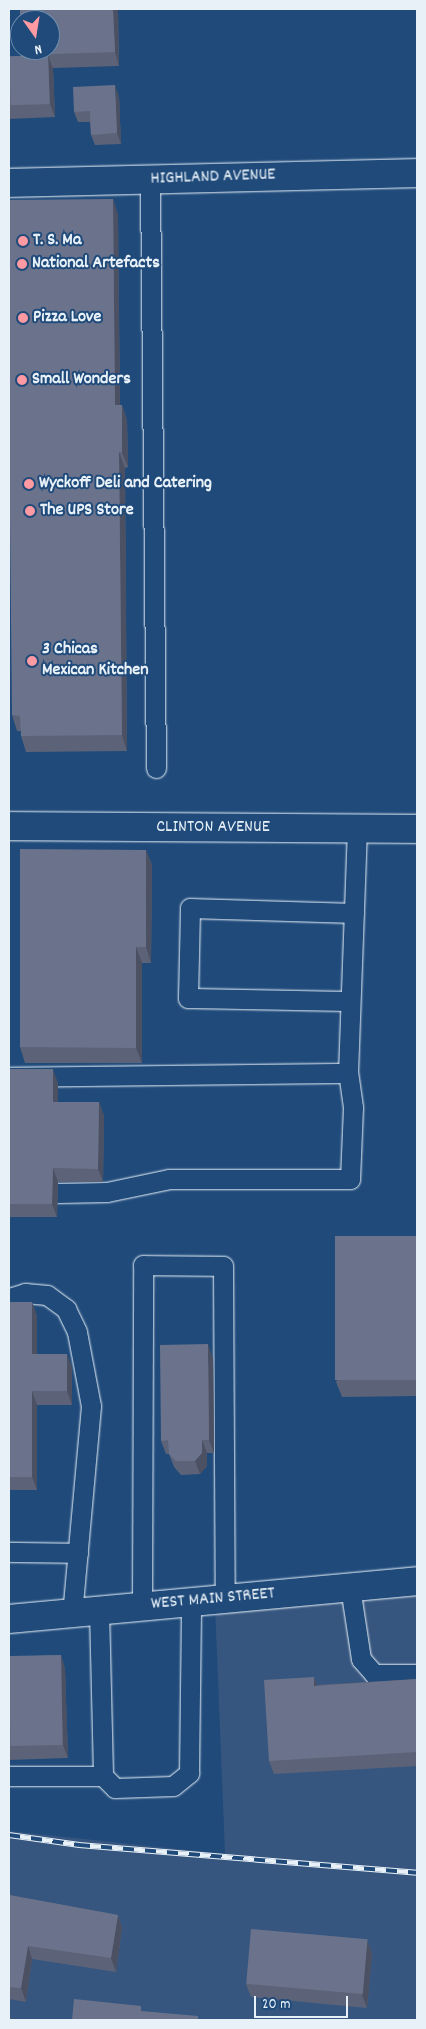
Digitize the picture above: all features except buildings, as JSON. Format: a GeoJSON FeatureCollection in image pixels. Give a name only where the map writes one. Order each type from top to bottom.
{"type":"FeatureCollection","features":[{"type":"Feature","properties":{"kind":"street","name":"HIGHLAND AVENUE"},"geometry":{"type":"LineString","coordinates":[[9,183],[417,173]]}},
{"type":"Feature","properties":{"kind":"street","name":"CLINTON AVENUE"},"geometry":{"type":"LineString","coordinates":[[9,826],[417,829]]}},
{"type":"Feature","properties":{"kind":"street","name":"WEST MAIN STREET"},"geometry":{"type":"LineString","coordinates":[[9,1618],[417,1581]]}},
{"type":"Feature","properties":{"kind":"lane"},"geometry":{"type":"LineString","coordinates":[[150,180],[156,768]]}},
{"type":"Feature","properties":{"kind":"lane"},"geometry":{"type":"LineString","coordinates":[[58,1193],[107,1192],[169,1179],[350,1179],[354,1107],[348,1073],[357,829]]}},
{"type":"Feature","properties":{"kind":"lane"},"geometry":{"type":"LineString","coordinates":[[350,1002],[188,998],[190,908],[354,913]]}},
{"type":"Feature","properties":{"kind":"lane"},"geometry":{"type":"LineString","coordinates":[[9,1077],[348,1073]]}},
{"type":"Feature","properties":{"kind":"lane"},"geometry":{"type":"LineString","coordinates":[[142,1606],[144,1533],[143,1265],[222,1266],[225,1599]]}},
{"type":"Feature","properties":{"kind":"lane"},"geometry":{"type":"LineString","coordinates":[[9,1298],[25,1293],[47,1295],[66,1309],[77,1332],[90,1406],[72,1613]]}},
{"type":"Feature","properties":{"kind":"lane"},"geometry":{"type":"LineString","coordinates":[[9,1552],[78,1553]]}},
{"type":"Feature","properties":{"kind":"lane"},"geometry":{"type":"LineString","coordinates":[[350,1588],[361,1659],[374,1674],[417,1674]]}},
{"type":"Feature","properties":{"kind":"lane"},"geometry":{"type":"LineString","coordinates":[[99,1610],[104,1776],[115,1788],[164,1786],[183,1781],[189,1773],[191,1602]]}},
{"type":"Feature","properties":{"kind":"lane"},"geometry":{"type":"LineString","coordinates":[[9,1776],[104,1776]]}},
{"type":"Feature","properties":{"kind":"shaded area"},"geometry":{"type":"Polygon","coordinates":[[[417,1588],[417,2020],[9,2020],[9,1831],[225,1854],[215,1605],[417,1588]]]}},
{"type":"Feature","properties":{"kind":"railway"},"geometry":{"type":"LineString","coordinates":[[9,1835],[79,1845],[417,1873]]}},
{"type":"Feature","properties":{"kind":"place","name":"T. S. Ma"},"geometry":{"type":"Point","coordinates":[23,241]}},
{"type":"Feature","properties":{"kind":"place","name":"National Artefacts"},"geometry":{"type":"Point","coordinates":[22,264]}},
{"type":"Feature","properties":{"kind":"place","name":"Pizza Love"},"geometry":{"type":"Point","coordinates":[23,318]}},
{"type":"Feature","properties":{"kind":"place","name":"Small Wonders"},"geometry":{"type":"Point","coordinates":[22,380]}},
{"type":"Feature","properties":{"kind":"place","name":"Wyckoff Deli and Catering"},"geometry":{"type":"Point","coordinates":[29,484]}},
{"type":"Feature","properties":{"kind":"place","name":"The UPS Store"},"geometry":{"type":"Point","coordinates":[30,511]}},
{"type":"Feature","properties":{"kind":"place","name":"3 Chicas Mexican Kitchen"},"geometry":{"type":"Point","coordinates":[32,661]}}]}
